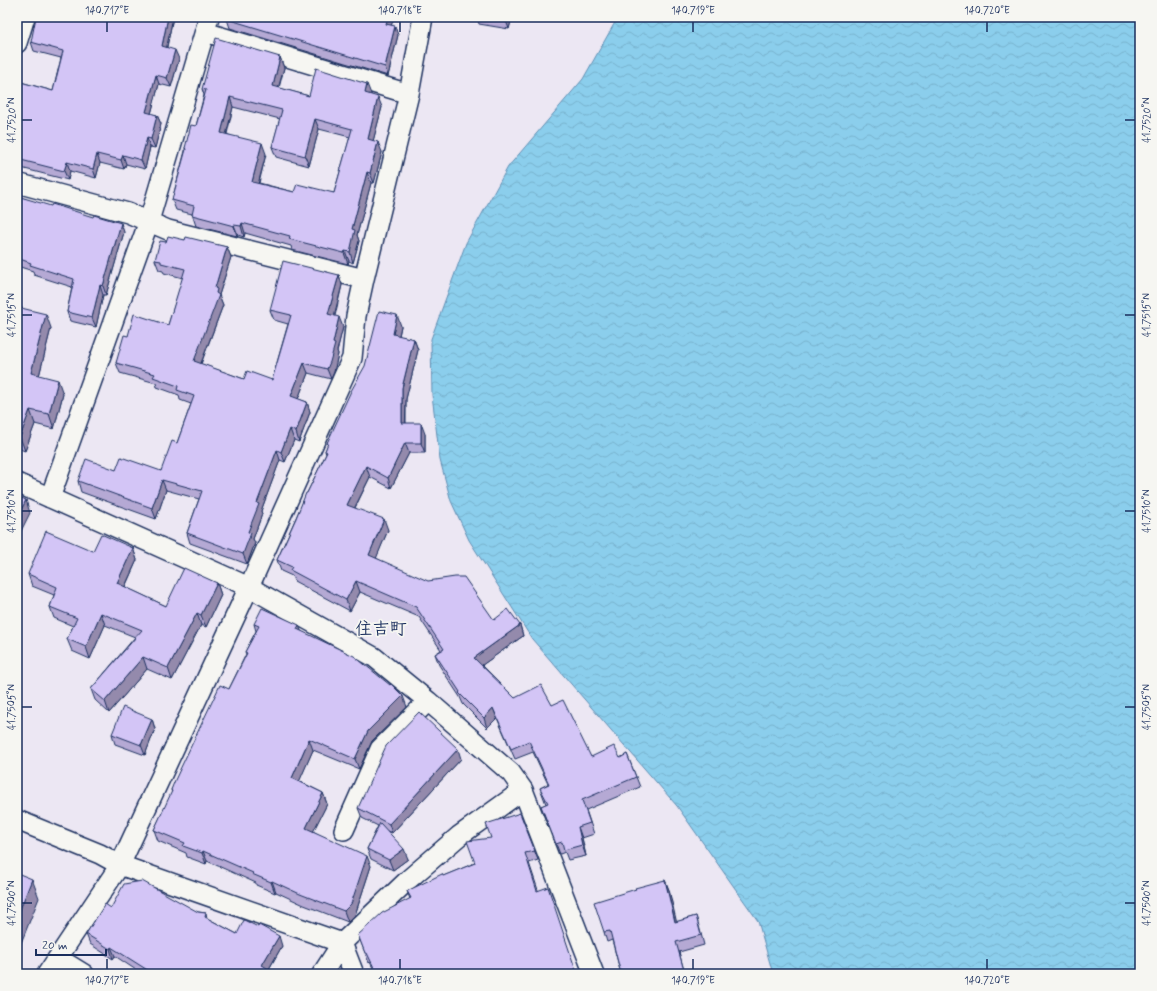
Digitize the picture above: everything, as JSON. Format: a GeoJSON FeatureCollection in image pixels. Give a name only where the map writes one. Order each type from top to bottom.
{"type":"FeatureCollection","features":[{"type":"Feature","properties":{"kind":"street"},"geometry":{"type":"LineString","coordinates":[[17,43],[24,17]]}},
{"type":"Feature","properties":{"kind":"street"},"geometry":{"type":"LineString","coordinates":[[47,974],[120,865],[249,588],[352,358],[356,316],[409,94],[423,17]]}},
{"type":"Feature","properties":{"kind":"street"},"geometry":{"type":"LineString","coordinates":[[50,498],[149,221],[207,25],[409,94]]}},
{"type":"Feature","properties":{"kind":"street"},"geometry":{"type":"LineString","coordinates":[[17,183],[128,213],[168,230],[364,279]]}},
{"type":"Feature","properties":{"kind":"street"},"geometry":{"type":"LineString","coordinates":[[17,483],[249,588],[374,657],[428,701],[511,773],[522,790],[594,974]]}},
{"type":"Feature","properties":{"kind":"street"},"geometry":{"type":"LineString","coordinates":[[344,830],[380,749],[428,701]]}},
{"type":"Feature","properties":{"kind":"street"},"geometry":{"type":"LineString","coordinates":[[322,974],[342,943],[414,874],[460,836],[522,790]]}},
{"type":"Feature","properties":{"kind":"street"},"geometry":{"type":"LineString","coordinates":[[17,820],[100,854],[120,865],[342,943],[354,974]]}},
{"type":"Feature","properties":{"kind":"street"},"geometry":{"type":"LineString","coordinates":[[58,958],[84,974]]}},
{"type":"Feature","properties":{"kind":"water"},"geometry":{"type":"Polygon","coordinates":[[[618,17],[1140,17],[1140,974],[773,974],[758,921],[677,806],[532,639],[469,540],[451,501],[440,460],[432,395],[431,339],[466,243],[508,167],[583,79],[618,17]]]}},
{"type":"Feature","properties":{"kind":"building"},"geometry":{"type":"Polygon","coordinates":[[[36,17],[168,17],[162,46],[175,50],[167,78],[156,75],[146,112],[157,115],[151,139],[147,138],[141,160],[123,155],[121,160],[97,154],[93,169],[67,162],[64,171],[17,159],[17,81],[53,91],[63,51],[31,42],[36,17]]]}},
{"type":"Feature","properties":{"kind":"building"},"geometry":{"type":"Polygon","coordinates":[[[227,17],[388,17],[386,24],[395,26],[385,67],[227,19],[227,17]]]}},
{"type":"Feature","properties":{"kind":"building"},"geometry":{"type":"Polygon","coordinates":[[[216,38],[280,57],[273,86],[309,96],[316,68],[367,84],[365,93],[378,97],[368,139],[378,142],[370,173],[367,172],[352,229],[355,230],[350,252],[345,251],[344,253],[289,239],[290,236],[242,223],[241,226],[234,226],[192,215],[194,206],[172,200],[191,125],[196,126],[206,90],[202,89],[216,38]],[[230,97],[221,133],[262,143],[252,182],[294,192],[297,184],[334,193],[352,129],[315,119],[305,156],[272,147],[282,110],[230,97]]]}},
{"type":"Feature","properties":{"kind":"building"},"geometry":{"type":"Polygon","coordinates":[[[17,196],[51,206],[52,204],[93,217],[94,215],[121,223],[103,286],[100,285],[92,318],[67,312],[74,279],[30,265],[31,263],[17,258],[17,196]]]}},
{"type":"Feature","properties":{"kind":"building"},"geometry":{"type":"Polygon","coordinates":[[[168,236],[185,240],[186,237],[227,247],[215,288],[217,289],[216,293],[219,295],[194,361],[244,379],[247,371],[272,380],[291,315],[270,310],[283,261],[339,275],[328,314],[339,317],[333,343],[335,344],[330,362],[327,369],[304,363],[291,396],[307,402],[296,432],[290,429],[281,452],[277,450],[257,503],[259,504],[248,532],[251,533],[243,554],[187,533],[202,491],[162,480],[152,508],[78,481],[86,459],[116,470],[121,457],[161,471],[172,441],[177,443],[194,396],[177,390],[178,386],[153,377],[155,374],[116,363],[124,335],[128,336],[134,314],[168,325],[185,269],[155,260],[160,241],[166,242],[168,236]]]}},
{"type":"Feature","properties":{"kind":"building"},"geometry":{"type":"Polygon","coordinates":[[[17,307],[46,314],[31,373],[58,380],[49,414],[30,410],[20,437],[17,436],[17,307]]]}},
{"type":"Feature","properties":{"kind":"building"},"geometry":{"type":"Polygon","coordinates":[[[379,311],[397,315],[393,334],[414,339],[402,388],[402,423],[421,423],[421,443],[405,443],[388,478],[366,466],[347,505],[384,519],[369,555],[428,581],[464,577],[494,620],[508,609],[520,625],[474,658],[515,698],[541,685],[552,705],[563,700],[591,757],[614,746],[620,758],[627,754],[636,777],[582,800],[590,823],[578,827],[582,845],[564,850],[562,842],[556,844],[541,806],[548,803],[540,788],[549,784],[529,741],[511,749],[493,708],[484,718],[459,693],[460,692],[435,654],[444,649],[416,607],[356,581],[346,600],[290,570],[292,567],[277,560],[306,493],[327,452],[325,451],[327,443],[351,391],[365,366],[379,311]]]}},
{"type":"Feature","properties":{"kind":"building"},"geometry":{"type":"Polygon","coordinates":[[[17,496],[26,500],[17,518],[17,496]]]}},
{"type":"Feature","properties":{"kind":"building"},"geometry":{"type":"Polygon","coordinates":[[[46,531],[93,551],[101,534],[133,548],[117,583],[166,606],[184,568],[217,583],[201,615],[197,613],[168,668],[143,657],[105,701],[91,689],[142,630],[101,613],[86,647],[67,639],[77,618],[50,607],[57,587],[28,574],[46,531]]]}},
{"type":"Feature","properties":{"kind":"building"},"geometry":{"type":"Polygon","coordinates":[[[262,608],[299,625],[297,629],[354,656],[390,685],[391,684],[403,696],[368,731],[355,759],[309,739],[292,778],[323,793],[306,828],[367,856],[351,904],[344,911],[252,874],[253,873],[203,851],[202,853],[183,846],[185,843],[154,830],[172,791],[171,790],[175,780],[220,685],[229,689],[247,653],[245,652],[259,626],[254,624],[262,608]]]}},
{"type":"Feature","properties":{"kind":"building"},"geometry":{"type":"Polygon","coordinates":[[[123,707],[152,719],[141,745],[112,734],[123,707]]]}},
{"type":"Feature","properties":{"kind":"building"},"geometry":{"type":"Polygon","coordinates":[[[419,712],[458,749],[389,824],[358,808],[386,746],[419,712]]]}},
{"type":"Feature","properties":{"kind":"building"},"geometry":{"type":"Polygon","coordinates":[[[520,813],[535,851],[525,853],[537,891],[548,887],[577,974],[377,974],[367,953],[365,953],[358,935],[382,913],[411,898],[407,891],[442,874],[443,876],[475,863],[467,841],[491,838],[486,824],[520,813]]]}},
{"type":"Feature","properties":{"kind":"building"},"geometry":{"type":"Polygon","coordinates":[[[380,823],[404,849],[389,860],[367,849],[380,823]]]}},
{"type":"Feature","properties":{"kind":"building"},"geometry":{"type":"Polygon","coordinates":[[[17,873],[32,879],[17,917],[17,873]]]}},
{"type":"Feature","properties":{"kind":"building"},"geometry":{"type":"Polygon","coordinates":[[[665,880],[675,922],[696,916],[701,935],[676,942],[685,974],[621,974],[610,931],[604,932],[594,902],[636,889],[635,888],[665,880]]]}},
{"type":"Feature","properties":{"kind":"building"},"geometry":{"type":"Polygon","coordinates":[[[142,881],[198,912],[206,913],[205,917],[237,934],[244,920],[258,927],[259,925],[279,936],[262,965],[277,974],[152,974],[111,947],[110,949],[86,934],[105,904],[111,908],[124,884],[142,881]]]}},
{"type":"Feature","properties":{"kind":"district","name":"住吉町"},"geometry":{"type":"Point","coordinates":[381,629]}}]}
